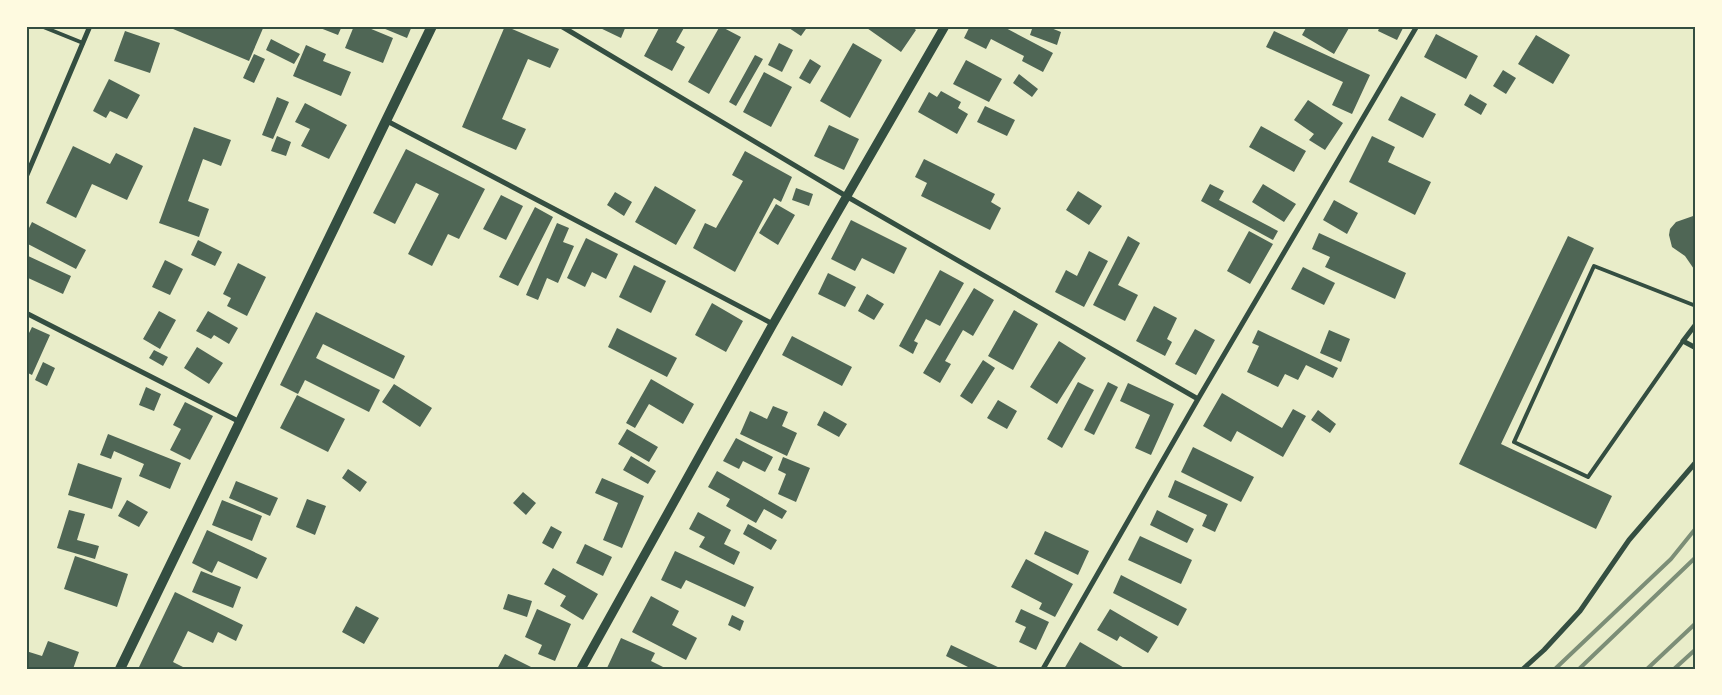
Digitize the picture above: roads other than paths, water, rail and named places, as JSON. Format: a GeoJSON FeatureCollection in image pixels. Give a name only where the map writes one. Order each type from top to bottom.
{"type":"FeatureCollection","features":[{"type":"Feature","properties":{"kind":"main road"},"geometry":{"type":"LineString","coordinates":[[120,669],[432,26]]}},
{"type":"Feature","properties":{"kind":"street"},"geometry":{"type":"LineString","coordinates":[[26,177],[90,26]]}},
{"type":"Feature","properties":{"kind":"street"},"geometry":{"type":"LineString","coordinates":[[561,26],[846,196],[1198,399]]}},
{"type":"Feature","properties":{"kind":"street"},"geometry":{"type":"LineString","coordinates":[[582,669],[773,324],[945,26]]}},
{"type":"Feature","properties":{"kind":"street"},"geometry":{"type":"LineString","coordinates":[[1044,669],[1198,399],[1417,26]]}},
{"type":"Feature","properties":{"kind":"street"},"geometry":{"type":"LineString","coordinates":[[387,121],[773,324]]}},
{"type":"Feature","properties":{"kind":"street"},"geometry":{"type":"LineString","coordinates":[[26,313],[240,422]]}},
{"type":"Feature","properties":{"kind":"street"},"geometry":{"type":"LineString","coordinates":[[1696,324],[1683,341],[1696,348]]}},
{"type":"Feature","properties":{"kind":"street"},"geometry":{"type":"LineString","coordinates":[[1523,669],[1544,650],[1580,611],[1629,540],[1696,462]]}},
{"type":"Feature","properties":{"kind":"lane"},"geometry":{"type":"LineString","coordinates":[[41,26],[83,44]]}},
{"type":"Feature","properties":{"kind":"lane"},"geometry":{"type":"LineString","coordinates":[[1683,341],[1588,477],[1514,442],[1594,266],[1696,306]]}},
{"type":"Feature","properties":{"kind":"railway"},"geometry":{"type":"LineString","coordinates":[[1555,669],[1671,559],[1696,528]]}},
{"type":"Feature","properties":{"kind":"railway"},"geometry":{"type":"LineString","coordinates":[[1579,669],[1696,557]]}},
{"type":"Feature","properties":{"kind":"railway"},"geometry":{"type":"LineString","coordinates":[[1647,669],[1696,623]]}},
{"type":"Feature","properties":{"kind":"railway"},"geometry":{"type":"LineString","coordinates":[[1674,669],[1696,649]]}}]}
